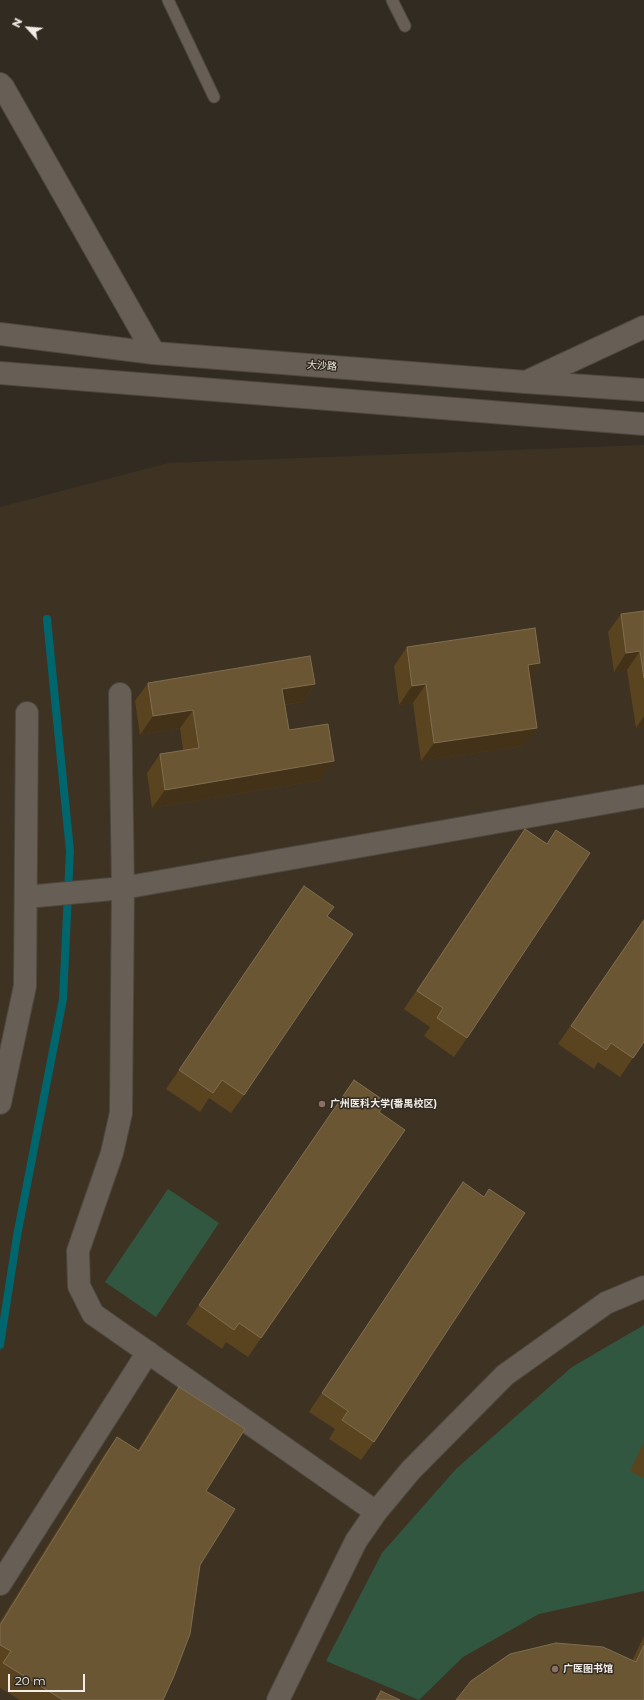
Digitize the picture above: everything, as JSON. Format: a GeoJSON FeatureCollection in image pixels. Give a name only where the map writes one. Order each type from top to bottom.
{"type":"FeatureCollection","features":[{"type":"Feature","properties":{"kind":"street"},"geometry":{"type":"LineString","coordinates":[[0,84],[154,353]]}},
{"type":"Feature","properties":{"kind":"street"},"geometry":{"type":"LineString","coordinates":[[526,382],[644,327]]}},
{"type":"Feature","properties":{"kind":"street","name":"大沙路"},"geometry":{"type":"LineString","coordinates":[[0,334],[154,353],[644,390]]}},
{"type":"Feature","properties":{"kind":"street"},"geometry":{"type":"LineString","coordinates":[[0,373],[644,424]]}},
{"type":"Feature","properties":{"kind":"street"},"geometry":{"type":"LineString","coordinates":[[120,694],[123,888],[121,1114],[112,1153],[78,1251],[79,1286],[93,1314],[376,1512]]}},
{"type":"Feature","properties":{"kind":"street"},"geometry":{"type":"LineString","coordinates":[[0,1103],[25,986],[27,713]]}},
{"type":"Feature","properties":{"kind":"street"},"geometry":{"type":"LineString","coordinates":[[26,897],[123,888],[644,796]]}},
{"type":"Feature","properties":{"kind":"street"},"geometry":{"type":"LineString","coordinates":[[278,1700],[356,1540],[376,1512],[411,1470],[505,1375],[606,1303],[644,1287]]}},
{"type":"Feature","properties":{"kind":"street"},"geometry":{"type":"LineString","coordinates":[[0,1584],[148,1352]]}},
{"type":"Feature","properties":{"kind":"lane"},"geometry":{"type":"LineString","coordinates":[[168,0],[214,97]]}},
{"type":"Feature","properties":{"kind":"lane"},"geometry":{"type":"LineString","coordinates":[[392,0],[406,26]]}},
{"type":"Feature","properties":{"kind":"shaded area","name":"广州医科大学(番禺校区)"},"geometry":{"type":"Polygon","coordinates":[[[644,445],[644,1700],[0,1700],[0,507],[168,463],[644,445]]]}},
{"type":"Feature","properties":{"kind":"green space"},"geometry":{"type":"Polygon","coordinates":[[[168,1189],[219,1223],[156,1317],[105,1282],[168,1189]]]}},
{"type":"Feature","properties":{"kind":"green space"},"geometry":{"type":"Polygon","coordinates":[[[644,1325],[644,1591],[539,1614],[463,1657],[419,1700],[326,1661],[382,1553],[456,1469],[572,1367],[644,1325]]]}},
{"type":"Feature","properties":{"kind":"building"},"geometry":{"type":"Polygon","coordinates":[[[644,611],[644,678],[640,651],[626,653],[621,614],[644,611]]]}},
{"type":"Feature","properties":{"kind":"building"},"geometry":{"type":"Polygon","coordinates":[[[535,628],[540,663],[528,665],[537,728],[434,743],[426,684],[412,686],[407,647],[535,628]]]}},
{"type":"Feature","properties":{"kind":"building"},"geometry":{"type":"Polygon","coordinates":[[[310,656],[315,684],[282,689],[289,730],[328,724],[334,761],[165,790],[160,754],[199,748],[193,710],[153,716],[148,683],[310,656]]]}},
{"type":"Feature","properties":{"kind":"building"},"geometry":{"type":"Polygon","coordinates":[[[525,829],[547,844],[556,830],[590,853],[467,1038],[437,1018],[443,1008],[417,991],[525,829]]]}},
{"type":"Feature","properties":{"kind":"building"},"geometry":{"type":"Polygon","coordinates":[[[304,886],[334,907],[327,916],[353,934],[244,1095],[222,1080],[213,1093],[179,1070],[304,886]]]}},
{"type":"Feature","properties":{"kind":"building"},"geometry":{"type":"Polygon","coordinates":[[[644,920],[644,1042],[633,1058],[611,1043],[606,1050],[571,1026],[644,920]]]}},
{"type":"Feature","properties":{"kind":"building"},"geometry":{"type":"Polygon","coordinates":[[[354,1080],[386,1102],[379,1112],[405,1130],[261,1338],[239,1323],[234,1330],[199,1305],[354,1080]]]}},
{"type":"Feature","properties":{"kind":"building"},"geometry":{"type":"Polygon","coordinates":[[[463,1182],[484,1197],[489,1189],[525,1213],[374,1442],[342,1420],[348,1411],[322,1393],[463,1182]]]}},
{"type":"Feature","properties":{"kind":"building"},"geometry":{"type":"Polygon","coordinates":[[[179,1387],[245,1429],[206,1491],[235,1509],[200,1565],[190,1634],[163,1700],[63,1700],[3,1663],[11,1651],[0,1645],[0,1625],[117,1437],[139,1451],[179,1387]]]}},
{"type":"Feature","properties":{"kind":"building","name":"广医图书馆"},"geometry":{"type":"Polygon","coordinates":[[[556,1643],[603,1647],[636,1662],[644,1645],[644,1700],[456,1700],[471,1681],[510,1654],[556,1643]]]}},
{"type":"Feature","properties":{"kind":"building"},"geometry":{"type":"Polygon","coordinates":[[[381,1691],[400,1700],[376,1700],[381,1691]]]}},
{"type":"Feature","properties":{"kind":"waterway"},"geometry":{"type":"LineString","coordinates":[[0,1345],[17,1236],[63,999],[70,851],[47,619]]}},
{"type":"Feature","properties":{"kind":"place","name":"广州医科大学(番禺校区)"},"geometry":{"type":"Point","coordinates":[322,1104]}},
{"type":"Feature","properties":{"kind":"place","name":"广医图书馆"},"geometry":{"type":"Point","coordinates":[555,1669]}}]}
